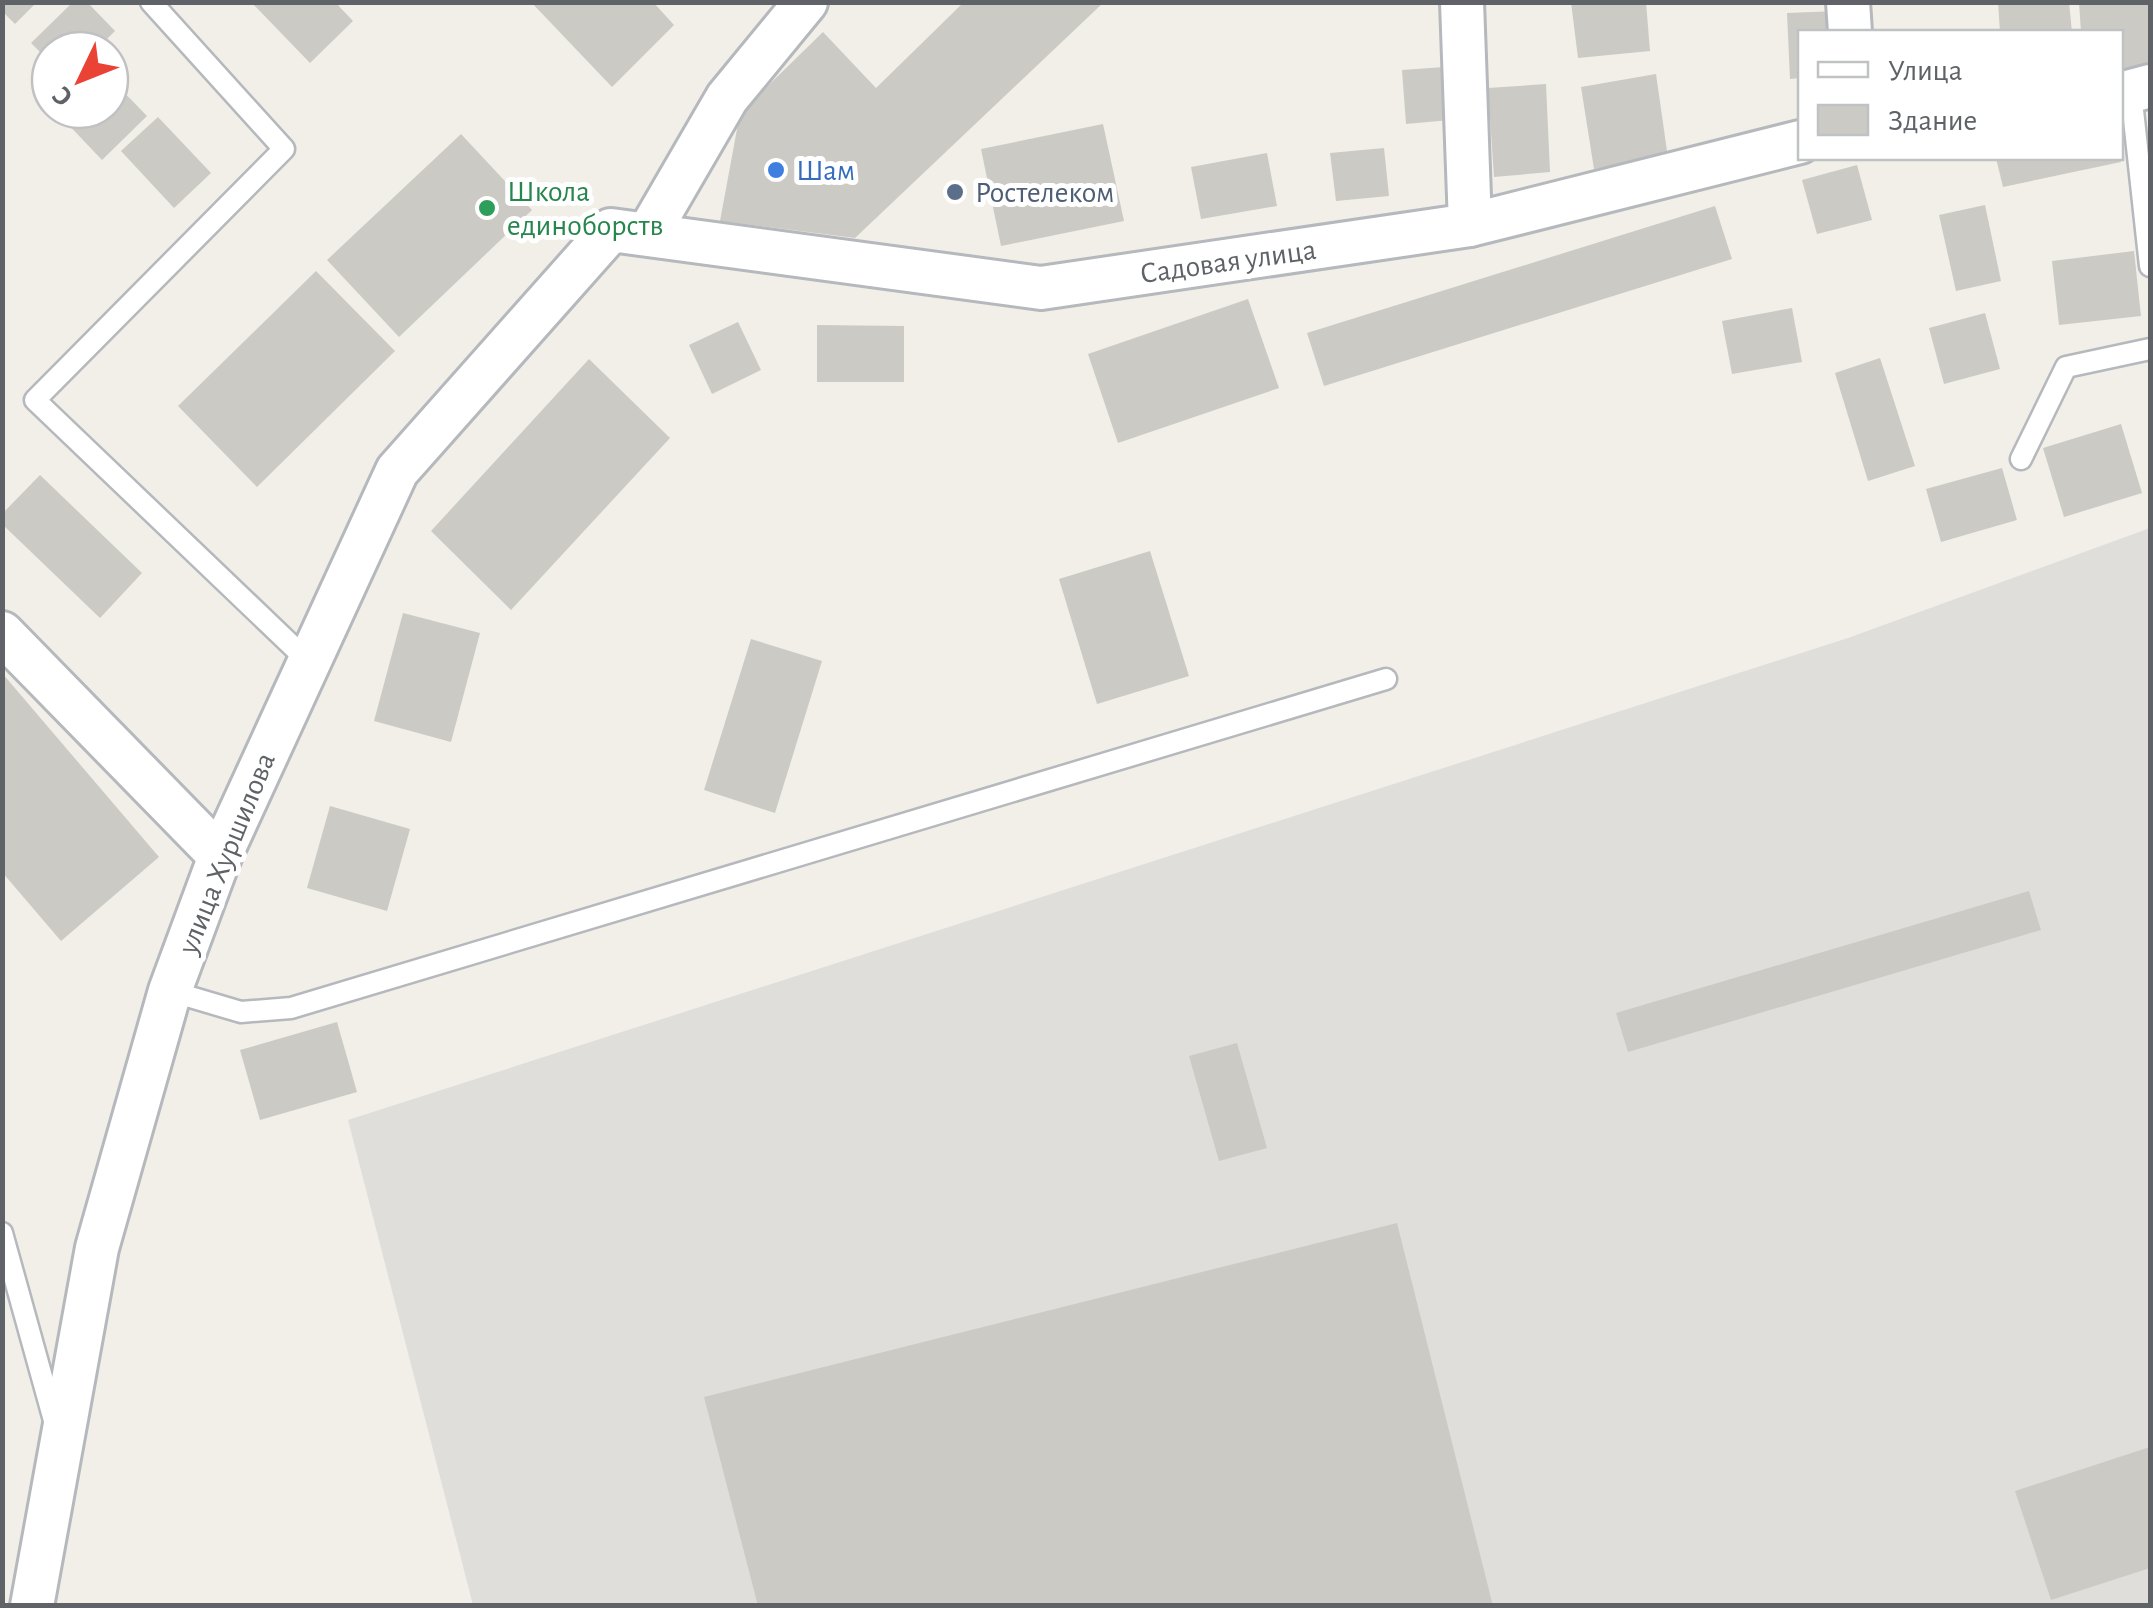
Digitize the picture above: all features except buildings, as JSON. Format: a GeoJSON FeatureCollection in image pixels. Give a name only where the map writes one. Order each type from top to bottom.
{"type":"FeatureCollection","features":[{"type":"Feature","properties":{"kind":"street"},"geometry":{"type":"LineString","coordinates":[[648,234],[727,98],[806,2]]}},
{"type":"Feature","properties":{"kind":"street"},"geometry":{"type":"LineString","coordinates":[[1462,2],[1470,226]]}},
{"type":"Feature","properties":{"kind":"street"},"geometry":{"type":"LineString","coordinates":[[1848,2],[1850,30]]}},
{"type":"Feature","properties":{"kind":"street","name":"Садовая улица"},"geometry":{"type":"LineString","coordinates":[[648,234],[1041,288],[1470,226],[1798,143]]}},
{"type":"Feature","properties":{"kind":"street","name":"улица Хуршилова"},"geometry":{"type":"LineString","coordinates":[[32,1606],[97,1248],[170,991],[220,856],[397,471],[611,230],[648,234]]}},
{"type":"Feature","properties":{"kind":"street"},"geometry":{"type":"LineString","coordinates":[[2,633],[220,856]]}},
{"type":"Feature","properties":{"kind":"lane"},"geometry":{"type":"LineString","coordinates":[[151,2],[284,149],[35,400],[309,662]]}},
{"type":"Feature","properties":{"kind":"lane"},"geometry":{"type":"LineString","coordinates":[[2134,91],[2150,266]]}},
{"type":"Feature","properties":{"kind":"lane"},"geometry":{"type":"LineString","coordinates":[[2021,459],[2066,367],[2150,349]]}},
{"type":"Feature","properties":{"kind":"lane"},"geometry":{"type":"LineString","coordinates":[[170,991],[241,1012],[291,1008],[1386,679]]}},
{"type":"Feature","properties":{"kind":"lane"},"geometry":{"type":"LineString","coordinates":[[2,1232],[61,1445]]}},
{"type":"Feature","properties":{"kind":"shaded area"},"geometry":{"type":"Polygon","coordinates":[[[2150,528],[2150,1605],[473,1605],[348,1120],[1848,638],[2150,528]]]}},
{"type":"Feature","properties":{"kind":"place","name":"Шам"},"geometry":{"type":"Point","coordinates":[776,170]}},
{"type":"Feature","properties":{"kind":"place","name":"Ростелеком"},"geometry":{"type":"Point","coordinates":[955,192]}},
{"type":"Feature","properties":{"kind":"place","name":"Школа единоборств"},"geometry":{"type":"Point","coordinates":[487,208]}}]}
